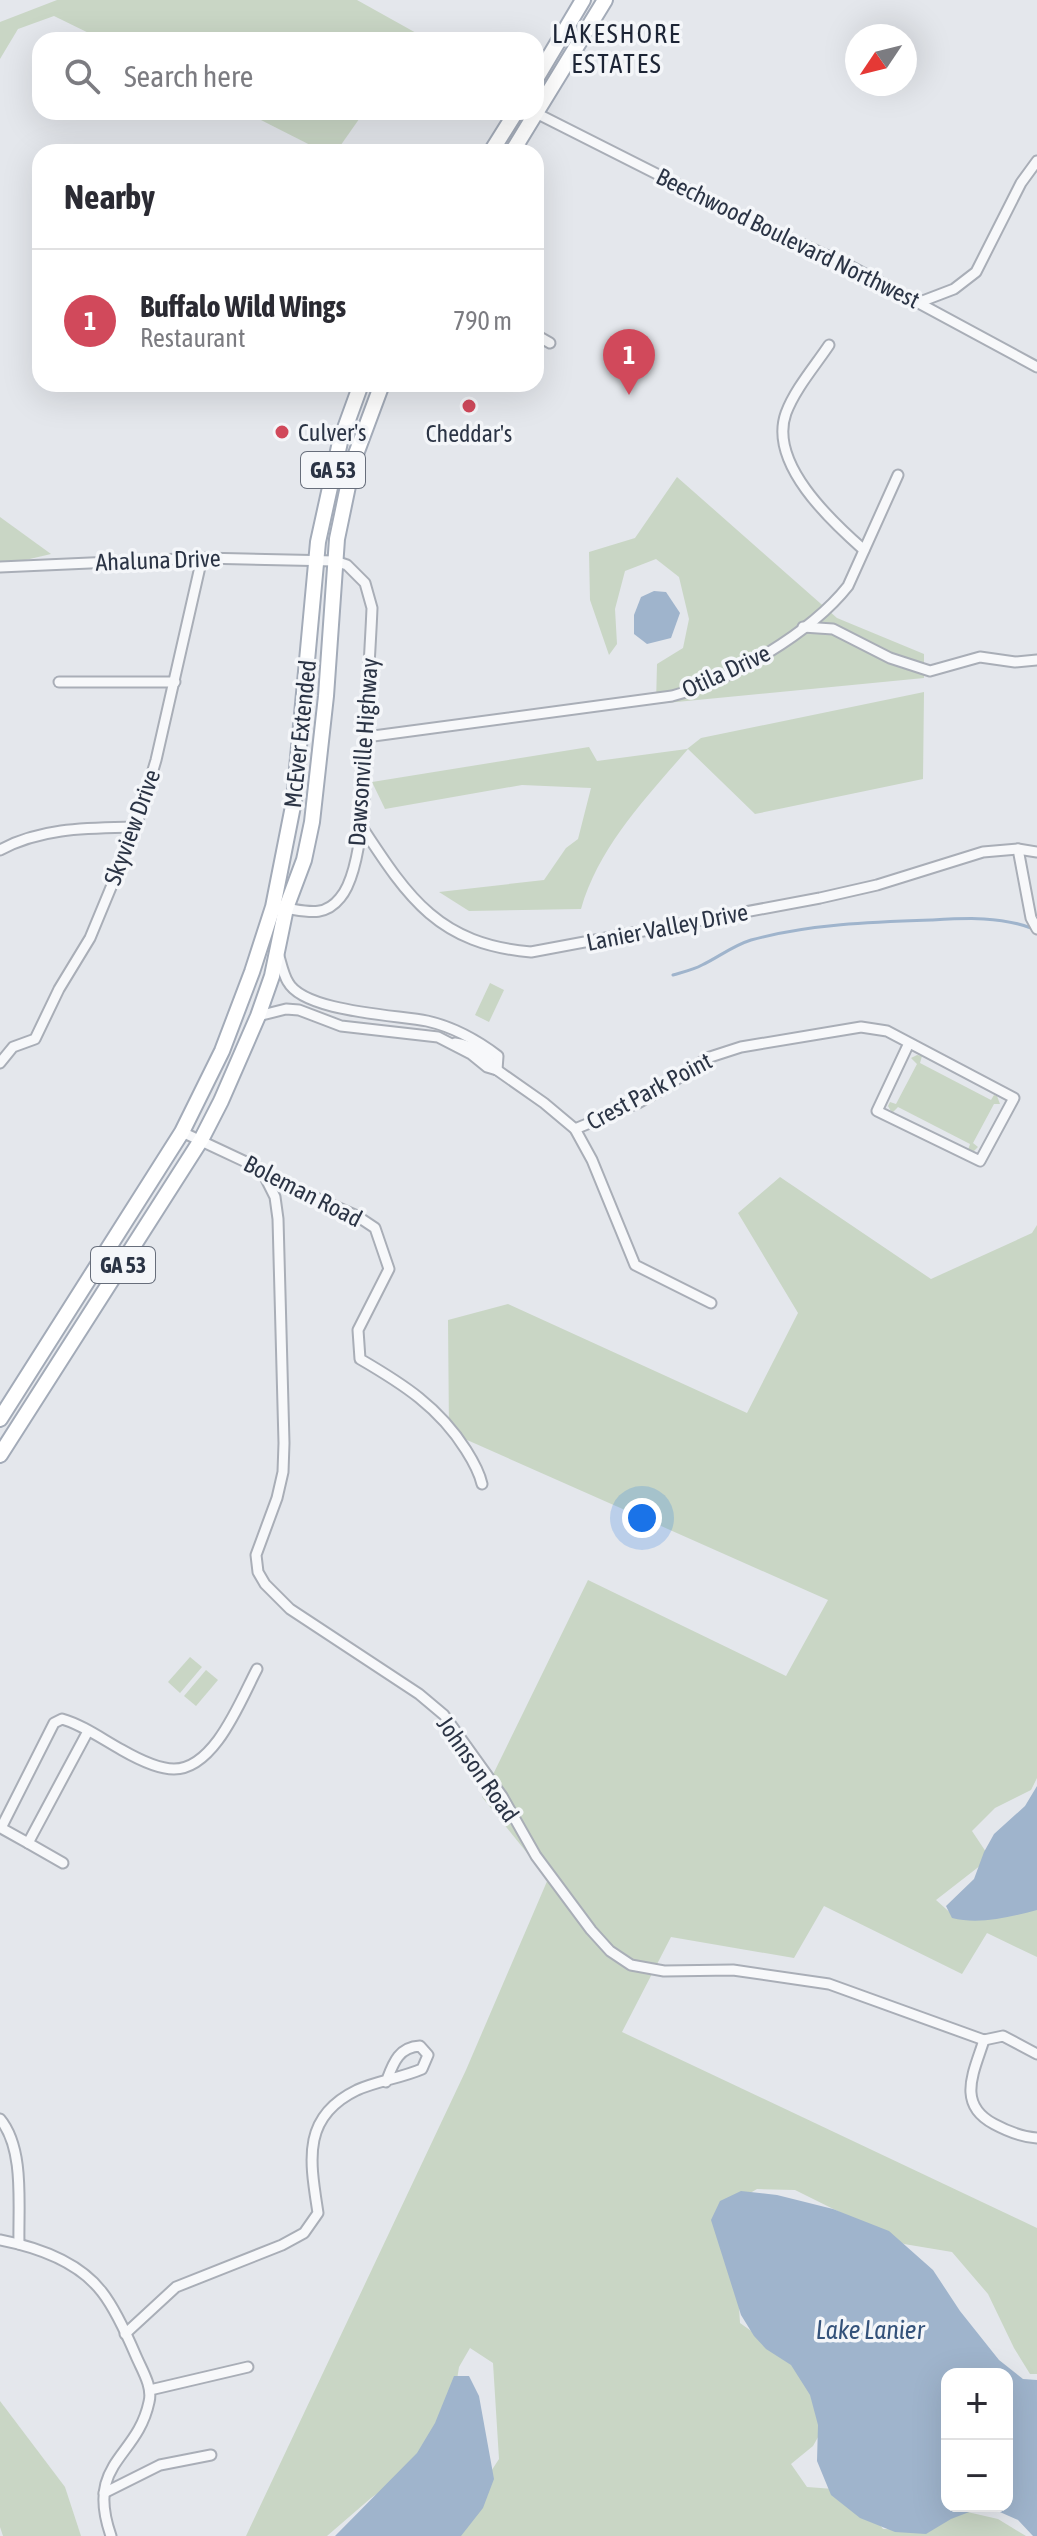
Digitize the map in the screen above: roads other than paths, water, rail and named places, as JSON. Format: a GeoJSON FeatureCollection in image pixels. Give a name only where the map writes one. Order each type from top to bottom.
{"type":"FeatureCollection","features":[{"type":"Feature","properties":{"kind":"main road"},"geometry":{"type":"LineString","coordinates":[[544,66],[583,0]]}},
{"type":"Feature","properties":{"kind":"main road"},"geometry":{"type":"LineString","coordinates":[[544,98],[605,0]]}},
{"type":"Feature","properties":{"kind":"main road"},"geometry":{"type":"LineString","coordinates":[[496,144],[511,120]]}},
{"type":"Feature","properties":{"kind":"main road"},"geometry":{"type":"LineString","coordinates":[[517,144],[530,120]]}},
{"type":"Feature","properties":{"kind":"main road","name":"GA 53"},"geometry":{"type":"LineString","coordinates":[[316,559],[340,442],[358,392]]}},
{"type":"Feature","properties":{"kind":"main road","name":"Dawsonville Highway"},"geometry":{"type":"LineString","coordinates":[[0,1419],[182,1132],[222,1051],[279,907],[304,860],[312,822],[326,696],[337,539],[353,462],[379,392]]}},
{"type":"Feature","properties":{"kind":"main road","name":"McEver Extended"},"geometry":{"type":"LineString","coordinates":[[279,907],[306,694],[316,559]]}},
{"type":"Feature","properties":{"kind":"main road","name":"Dawsonville Highway"},"geometry":{"type":"LineString","coordinates":[[0,1455],[201,1140],[221,1101],[272,976],[279,907]]}},
{"type":"Feature","properties":{"kind":"street","name":"Beechwood Boulevard Northwest"},"geometry":{"type":"LineString","coordinates":[[544,116],[920,302],[1037,367]]}},
{"type":"Feature","properties":{"kind":"street"},"geometry":{"type":"LineString","coordinates":[[920,302],[954,289],[976,272],[1021,183],[1037,161]]}},
{"type":"Feature","properties":{"kind":"street"},"geometry":{"type":"LineString","coordinates":[[544,340],[550,343]]}},
{"type":"Feature","properties":{"kind":"street"},"geometry":{"type":"LineString","coordinates":[[829,345],[787,411],[782,429],[794,472],[841,529],[864,550]]}},
{"type":"Feature","properties":{"kind":"street","name":"Otila Drive"},"geometry":{"type":"LineString","coordinates":[[366,737],[672,696],[700,688],[780,646],[838,599],[848,586],[898,475]]}},
{"type":"Feature","properties":{"kind":"street","name":"Ahaluna Drive"},"geometry":{"type":"LineString","coordinates":[[0,567],[202,558],[335,561]]}},
{"type":"Feature","properties":{"kind":"street","name":"Skyview Drive"},"geometry":{"type":"LineString","coordinates":[[0,1063],[13,1047],[35,1039],[59,989],[90,938],[136,827],[156,760],[202,558]]}},
{"type":"Feature","properties":{"kind":"street","name":"Dawsonville Highway"},"geometry":{"type":"LineString","coordinates":[[279,907],[314,914],[333,906],[350,879],[362,827],[372,608],[365,583],[347,565],[335,561]]}},
{"type":"Feature","properties":{"kind":"street"},"geometry":{"type":"LineString","coordinates":[[803,627],[833,629],[890,658],[930,671],[980,657],[1015,662],[1037,660]]}},
{"type":"Feature","properties":{"kind":"street"},"geometry":{"type":"LineString","coordinates":[[59,682],[175,682]]}},
{"type":"Feature","properties":{"kind":"street"},"geometry":{"type":"LineString","coordinates":[[0,850],[52,832],[136,827]]}},
{"type":"Feature","properties":{"kind":"street","name":"Lanier Valley Drive"},"geometry":{"type":"LineString","coordinates":[[362,827],[414,902],[439,922],[472,941],[499,949],[531,952],[820,898],[877,885],[962,857],[1018,849],[1037,852]]}},
{"type":"Feature","properties":{"kind":"street"},"geometry":{"type":"LineString","coordinates":[[1018,849],[1031,918],[1037,929]]}},
{"type":"Feature","properties":{"kind":"street"},"geometry":{"type":"LineString","coordinates":[[277,950],[288,984],[301,994],[353,1013],[434,1023],[454,1029],[474,1048],[487,1067],[497,1070],[575,1129],[592,1160],[635,1265],[711,1303]]}},
{"type":"Feature","properties":{"kind":"street"},"geometry":{"type":"LineString","coordinates":[[320,1018],[325,1003]]}},
{"type":"Feature","properties":{"kind":"street"},"geometry":{"type":"LineString","coordinates":[[258,1016],[286,1009],[299,1010],[341,1026],[432,1036],[498,1056],[497,1070]]}},
{"type":"Feature","properties":{"kind":"street"},"geometry":{"type":"LineString","coordinates":[[432,1036],[434,1023]]}},
{"type":"Feature","properties":{"kind":"street","name":"Crest Park Point"},"geometry":{"type":"LineString","coordinates":[[575,1129],[638,1103],[707,1058],[741,1047],[861,1027],[887,1031],[1014,1098],[980,1161],[877,1111],[909,1043]]}},
{"type":"Feature","properties":{"kind":"street","name":"Boleman Road"},"geometry":{"type":"LineString","coordinates":[[182,1132],[261,1169],[291,1187],[357,1216],[375,1228],[389,1269],[358,1330],[360,1359],[403,1384],[450,1424],[480,1473],[482,1484]]}},
{"type":"Feature","properties":{"kind":"street","name":"Johnson Road"},"geometry":{"type":"LineString","coordinates":[[261,1169],[275,1197],[278,1219],[284,1443],[283,1472],[277,1498],[256,1555],[258,1572],[265,1584],[290,1609],[397,1679],[444,1715],[502,1796],[536,1856],[591,1930],[610,1951],[631,1965],[664,1971],[733,1970],[829,1984],[984,2040],[1003,2036],[1037,2054]]}},
{"type":"Feature","properties":{"kind":"street"},"geometry":{"type":"LineString","coordinates":[[63,1863],[1,1828],[54,1723],[62,1719],[125,1752],[176,1770],[195,1761],[219,1740],[257,1669]]}},
{"type":"Feature","properties":{"kind":"street"},"geometry":{"type":"LineString","coordinates":[[28,1843],[88,1731]]}},
{"type":"Feature","properties":{"kind":"street"},"geometry":{"type":"LineString","coordinates":[[984,2040],[971,2082],[972,2103],[981,2117],[992,2123],[1028,2138],[1037,2138]]}},
{"type":"Feature","properties":{"kind":"street"},"geometry":{"type":"LineString","coordinates":[[125,2334],[176,2287],[282,2245],[304,2233],[318,2213],[312,2152],[320,2120],[332,2105],[359,2089],[386,2082],[422,2069],[428,2055],[420,2046],[402,2052],[394,2061],[386,2082]]}},
{"type":"Feature","properties":{"kind":"street"},"geometry":{"type":"LineString","coordinates":[[0,2119],[17,2152],[19,2244]]}},
{"type":"Feature","properties":{"kind":"street"},"geometry":{"type":"LineString","coordinates":[[0,2240],[45,2251],[101,2290],[150,2390],[149,2404],[133,2439],[110,2471],[104,2493],[104,2514],[111,2536]]}},
{"type":"Feature","properties":{"kind":"street"},"geometry":{"type":"LineString","coordinates":[[150,2390],[248,2367]]}},
{"type":"Feature","properties":{"kind":"street"},"geometry":{"type":"LineString","coordinates":[[104,2493],[160,2465],[211,2455]]}},
{"type":"Feature","properties":{"kind":"water"},"geometry":{"type":"Polygon","coordinates":[[[654,591],[666,592],[680,613],[671,638],[647,644],[634,634],[634,615],[641,597],[654,591]]]}},
{"type":"Feature","properties":{"kind":"water"},"geometry":{"type":"Polygon","coordinates":[[[1037,1786],[1037,1910],[984,1920],[952,1918],[946,1906],[974,1879],[994,1834],[1025,1806],[1037,1786]]]}},
{"type":"Feature","properties":{"kind":"water","name":"Lake Lanier"},"geometry":{"type":"Polygon","coordinates":[[[741,2191],[777,2195],[833,2209],[889,2231],[933,2270],[960,2311],[999,2360],[1009,2368],[941,2368],[941,2512],[969,2512],[926,2534],[895,2532],[860,2518],[831,2495],[817,2461],[818,2425],[810,2395],[791,2365],[766,2349],[741,2315],[711,2220],[720,2201],[741,2191]]]}},
{"type":"Feature","properties":{"kind":"water","name":"Lake Lanier"},"geometry":{"type":"Polygon","coordinates":[[[1013,2371],[1023,2379],[1037,2380],[1037,2536],[1033,2536],[1018,2520],[1000,2512],[1013,2512],[1013,2371]]]}},
{"type":"Feature","properties":{"kind":"water"},"geometry":{"type":"Polygon","coordinates":[[[454,2376],[469,2376],[479,2396],[494,2479],[483,2508],[461,2536],[335,2536],[417,2453],[435,2423],[454,2376]]]}},
{"type":"Feature","properties":{"kind":"waterway"},"geometry":{"type":"LineString","coordinates":[[673,975],[699,967],[751,940],[818,927],[971,919],[1009,922],[1034,929]]}},
{"type":"Feature","properties":{"kind":"place","name":"Buffalo Wild Wings"},"geometry":{"type":"Point","coordinates":[629,395]}},
{"type":"Feature","properties":{"kind":"place","name":"Cheddar's"},"geometry":{"type":"Point","coordinates":[469,406]}},
{"type":"Feature","properties":{"kind":"place","name":"Culver's"},"geometry":{"type":"Point","coordinates":[282,432]}},
{"type":"Feature","properties":{"kind":"district","name":"LAKESHORE ESTATES"},"geometry":{"type":"Point","coordinates":[617,49]}}]}
